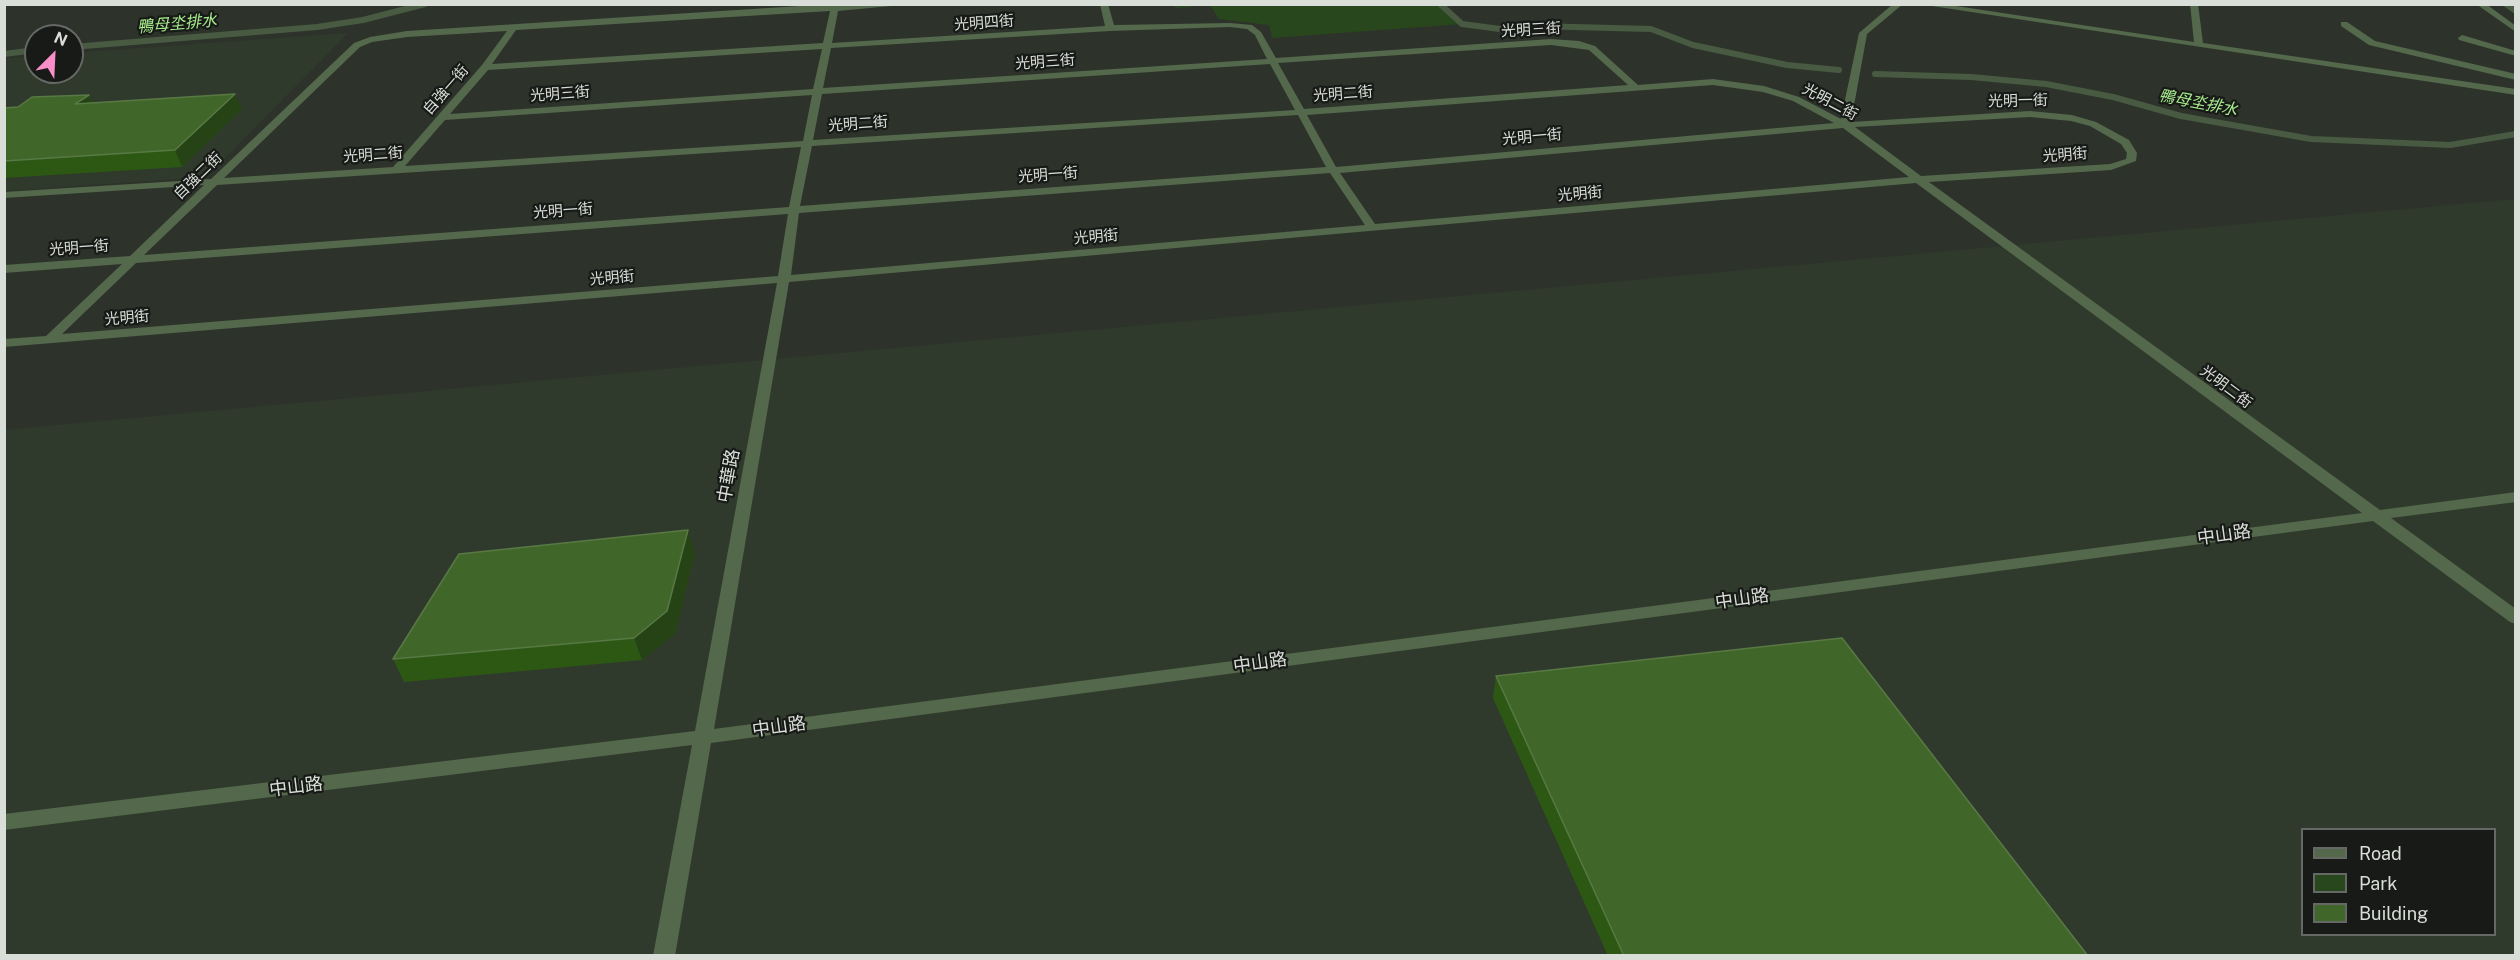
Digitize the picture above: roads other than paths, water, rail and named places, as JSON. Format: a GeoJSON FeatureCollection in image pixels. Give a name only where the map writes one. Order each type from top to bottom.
{"type":"FeatureCollection","features":[{"type":"Feature","properties":{"kind":"street"},"geometry":{"type":"LineString","coordinates":[[513,28],[835,6],[908,4]]}},
{"type":"Feature","properties":{"kind":"street"},"geometry":{"type":"LineString","coordinates":[[1104,4],[1110,28]]}},
{"type":"Feature","properties":{"kind":"street"},"geometry":{"type":"LineString","coordinates":[[1845,125],[1863,33],[1899,4]]}},
{"type":"Feature","properties":{"kind":"street"},"geometry":{"type":"LineString","coordinates":[[1923,4],[2099,28],[2199,46],[2516,92]]}},
{"type":"Feature","properties":{"kind":"street"},"geometry":{"type":"LineString","coordinates":[[2194,4],[2199,46]]}},
{"type":"Feature","properties":{"kind":"street"},"geometry":{"type":"LineString","coordinates":[[2480,4],[2516,30]]}},
{"type":"Feature","properties":{"kind":"street","name":"中華路"},"geometry":{"type":"LineString","coordinates":[[664,956],[784,279],[794,209],[835,6]]}},
{"type":"Feature","properties":{"kind":"street"},"geometry":{"type":"LineString","coordinates":[[2344,24],[2372,43],[2516,77]]}},
{"type":"Feature","properties":{"kind":"street","name":"光明四街"},"geometry":{"type":"LineString","coordinates":[[485,68],[1110,28],[1230,25],[1249,27],[1258,34],[1333,170],[1372,227]]}},
{"type":"Feature","properties":{"kind":"street","name":"自強二街"},"geometry":{"type":"LineString","coordinates":[[50,339],[357,45],[370,40],[407,34],[513,28]]}},
{"type":"Feature","properties":{"kind":"street","name":"自強一街"},"geometry":{"type":"LineString","coordinates":[[398,168],[485,68],[513,28]]}},
{"type":"Feature","properties":{"kind":"street"},"geometry":{"type":"LineString","coordinates":[[2462,38],[2516,54]]}},
{"type":"Feature","properties":{"kind":"street","name":"光明三街"},"geometry":{"type":"LineString","coordinates":[[442,117],[1565,42],[1592,48],[1635,87]]}},
{"type":"Feature","properties":{"kind":"street","name":"光明二街"},"geometry":{"type":"LineString","coordinates":[[4,195],[398,168],[1303,112],[1713,82],[1764,89],[1796,99],[1845,125],[2516,618]]}},
{"type":"Feature","properties":{"kind":"street","name":"光明一街"},"geometry":{"type":"LineString","coordinates":[[4,269],[1333,170],[1845,125],[2030,114],[2072,117],[2093,124]]}},
{"type":"Feature","properties":{"kind":"street","name":"光明街"},"geometry":{"type":"LineString","coordinates":[[4,343],[784,279],[1921,179],[2111,167],[2131,161],[2132,153],[2125,142],[2093,124]]}},
{"type":"Feature","properties":{"kind":"street","name":"中山路"},"geometry":{"type":"LineString","coordinates":[[4,822],[703,738],[2516,497]]}},
{"type":"Feature","properties":{"kind":"waterway","name":"鴨母坔排水"},"geometry":{"type":"LineString","coordinates":[[84,46],[317,27],[363,20],[425,4]]}},
{"type":"Feature","properties":{"kind":"waterway","name":"鴨母坔排水"},"geometry":{"type":"LineString","coordinates":[[1440,4],[1462,24],[1500,29],[1535,26],[1651,29],[1693,45],[1787,65],[1839,70]]}},
{"type":"Feature","properties":{"kind":"waterway","name":"鴨母坔排水"},"geometry":{"type":"LineString","coordinates":[[2506,4],[2516,11]]}},
{"type":"Feature","properties":{"kind":"waterway","name":"鴨母坔排水"},"geometry":{"type":"LineString","coordinates":[[4,54],[24,52]]}},
{"type":"Feature","properties":{"kind":"waterway","name":"鴨母坔排水"},"geometry":{"type":"LineString","coordinates":[[1875,74],[1971,77],[2046,84],[2113,97],[2181,116],[2311,139],[2450,145],[2516,134]]}}]}
